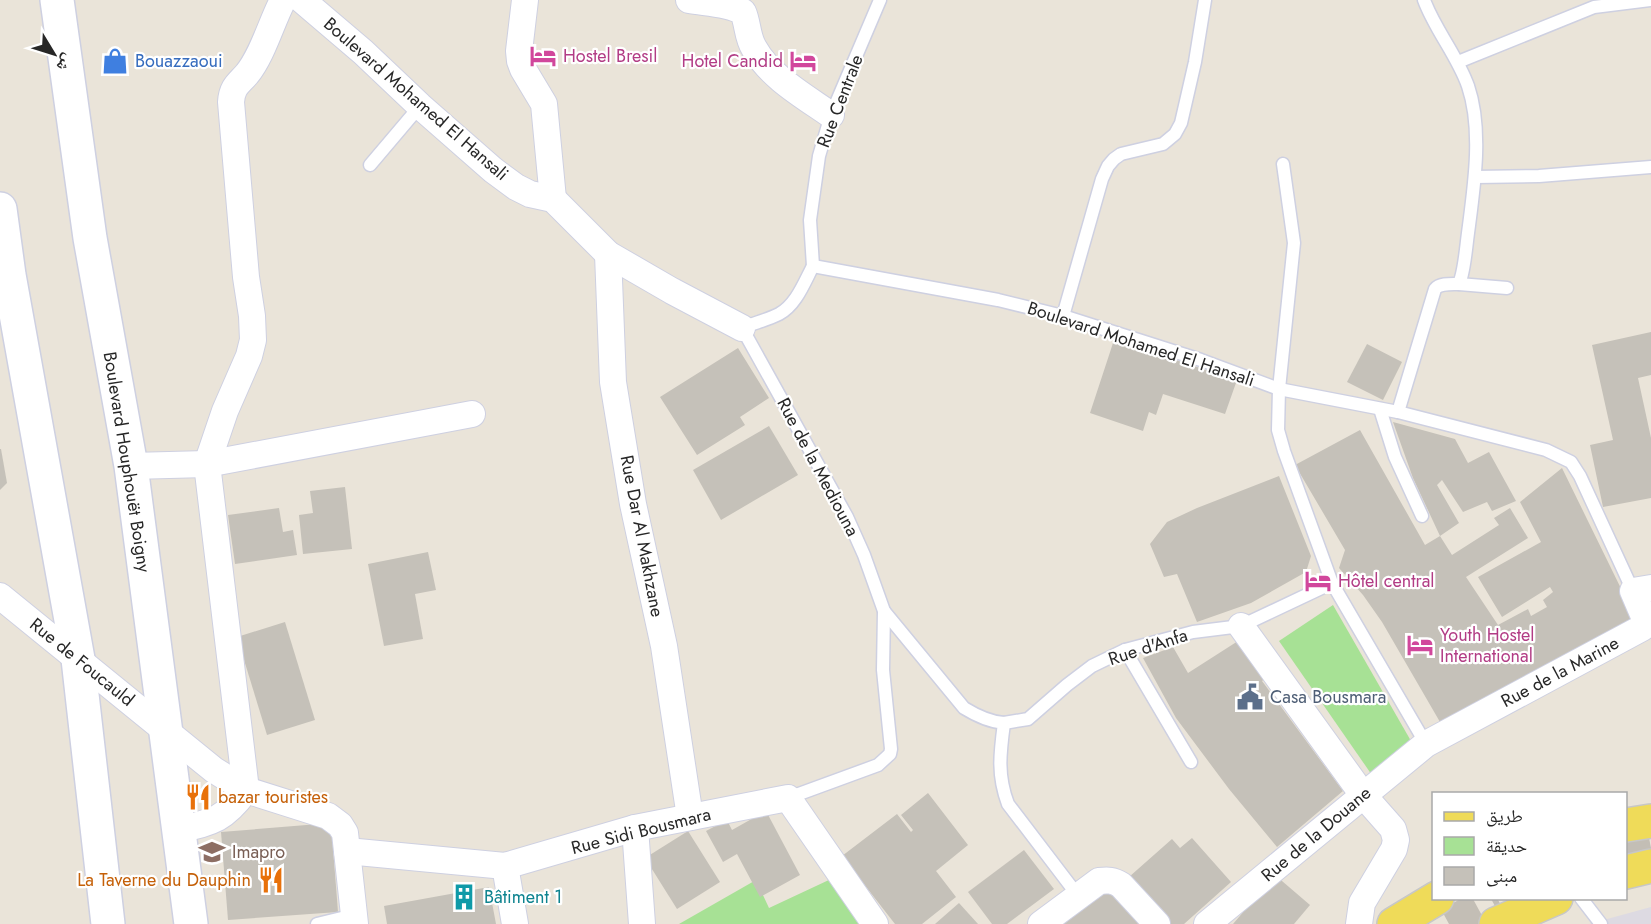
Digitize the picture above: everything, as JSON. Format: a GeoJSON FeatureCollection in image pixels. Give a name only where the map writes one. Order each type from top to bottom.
{"type":"FeatureCollection","features":[{"type":"Feature","properties":{"kind":"main road","name":"Boulevard Houphouët Boigny"},"geometry":{"type":"LineString","coordinates":[[57,0],[90,238],[130,466],[191,924]]}},
{"type":"Feature","properties":{"kind":"main road"},"geometry":{"type":"LineString","coordinates":[[0,209],[11,287],[78,659],[108,924]]}},
{"type":"Feature","properties":{"kind":"main road"},"geometry":{"type":"LineString","coordinates":[[1627,825],[1651,820]]}},
{"type":"Feature","properties":{"kind":"main road"},"geometry":{"type":"LineString","coordinates":[[1627,872],[1651,866]]}},
{"type":"Feature","properties":{"kind":"main road"},"geometry":{"type":"LineString","coordinates":[[1394,924],[1434,900]]}},
{"type":"Feature","properties":{"kind":"main road"},"geometry":{"type":"LineString","coordinates":[[1496,924],[1551,900]]}},
{"type":"Feature","properties":{"kind":"street"},"geometry":{"type":"LineString","coordinates":[[178,830],[220,817],[233,807],[246,790],[207,464],[225,411],[249,356],[253,340],[231,102],[232,92],[255,62],[283,0]]}},
{"type":"Feature","properties":{"kind":"street","name":"Boulevard Mohamed El Hansali"},"geometry":{"type":"LineString","coordinates":[[302,0],[493,170],[530,194],[553,199],[608,254],[742,328]]}},
{"type":"Feature","properties":{"kind":"street"},"geometry":{"type":"LineString","coordinates":[[525,0],[519,51],[520,61],[544,104],[553,199]]}},
{"type":"Feature","properties":{"kind":"street"},"geometry":{"type":"LineString","coordinates":[[689,0],[726,6],[742,12],[753,46],[762,59],[791,86],[831,115]]}},
{"type":"Feature","properties":{"kind":"street","name":"Rue Dar Al Makhzane"},"geometry":{"type":"LineString","coordinates":[[608,254],[613,382],[633,504],[664,646],[690,817]]}},
{"type":"Feature","properties":{"kind":"street"},"geometry":{"type":"LineString","coordinates":[[130,466],[207,464],[472,414]]}},
{"type":"Feature","properties":{"kind":"street","name":"Rue de la Marine"},"geometry":{"type":"LineString","coordinates":[[1426,744],[1644,627],[1642,590]]}},
{"type":"Feature","properties":{"kind":"street","name":"Rue de Foucauld"},"geometry":{"type":"LineString","coordinates":[[0,596],[214,770],[246,790],[328,816],[340,825],[345,833],[347,851]]}},
{"type":"Feature","properties":{"kind":"street"},"geometry":{"type":"LineString","coordinates":[[1241,626],[1363,795],[1393,829],[1396,840],[1394,849],[1362,903],[1359,924]]}},
{"type":"Feature","properties":{"kind":"street","name":"Rue de la Douane"},"geometry":{"type":"LineString","coordinates":[[1207,924],[1426,744]]}},
{"type":"Feature","properties":{"kind":"street"},"geometry":{"type":"LineString","coordinates":[[788,798],[875,924]]}},
{"type":"Feature","properties":{"kind":"street","name":"Rue Sidi Bousmara"},"geometry":{"type":"LineString","coordinates":[[347,851],[505,867],[635,828],[788,798]]}},
{"type":"Feature","properties":{"kind":"street"},"geometry":{"type":"LineString","coordinates":[[635,828],[642,924]]}},
{"type":"Feature","properties":{"kind":"street"},"geometry":{"type":"LineString","coordinates":[[347,851],[355,920]]}},
{"type":"Feature","properties":{"kind":"street"},"geometry":{"type":"LineString","coordinates":[[505,867],[514,924]]}},
{"type":"Feature","properties":{"kind":"street"},"geometry":{"type":"LineString","coordinates":[[1041,924],[1099,881],[1114,880],[1157,924]]}},
{"type":"Feature","properties":{"kind":"lane"},"geometry":{"type":"LineString","coordinates":[[1063,316],[1108,166],[1121,154],[1163,144],[1175,134],[1181,123],[1196,62],[1205,0]]}},
{"type":"Feature","properties":{"kind":"lane"},"geometry":{"type":"LineString","coordinates":[[1424,0],[1430,15],[1458,62],[1468,86],[1475,119],[1475,177],[1459,284]]}},
{"type":"Feature","properties":{"kind":"lane"},"geometry":{"type":"LineString","coordinates":[[1458,62],[1606,2],[1650,0]]}},
{"type":"Feature","properties":{"kind":"lane","name":"Rue Centrale"},"geometry":{"type":"LineString","coordinates":[[813,266],[810,220],[819,156],[831,115],[878,5]]}},
{"type":"Feature","properties":{"kind":"lane"},"geometry":{"type":"LineString","coordinates":[[370,165],[420,106]]}},
{"type":"Feature","properties":{"kind":"lane"},"geometry":{"type":"LineString","coordinates":[[1283,164],[1293,243],[1279,389],[1278,430],[1332,583],[1426,744]]}},
{"type":"Feature","properties":{"kind":"lane"},"geometry":{"type":"LineString","coordinates":[[1475,177],[1539,176],[1651,167]]}},
{"type":"Feature","properties":{"kind":"lane"},"geometry":{"type":"LineString","coordinates":[[742,328],[780,314],[799,293],[813,266]]}},
{"type":"Feature","properties":{"kind":"lane","name":"Boulevard Mohamed El Hansali"},"geometry":{"type":"LineString","coordinates":[[813,266],[998,300],[1063,316],[1190,357],[1279,389],[1398,412],[1546,450],[1571,462],[1642,590]]}},
{"type":"Feature","properties":{"kind":"lane"},"geometry":{"type":"LineString","coordinates":[[1398,412],[1435,289],[1442,285],[1459,284],[1507,288]]}},
{"type":"Feature","properties":{"kind":"lane","name":"Rue de la Mediouna"},"geometry":{"type":"LineString","coordinates":[[742,328],[847,517],[864,555],[884,611],[964,708],[985,719],[1004,723]]}},
{"type":"Feature","properties":{"kind":"lane"},"geometry":{"type":"LineString","coordinates":[[1380,409],[1395,458],[1422,516]]}},
{"type":"Feature","properties":{"kind":"lane","name":"Rue d'Anfa"},"geometry":{"type":"LineString","coordinates":[[1004,723],[1028,719],[1092,666],[1125,650],[1193,632],[1241,626],[1332,583]]}},
{"type":"Feature","properties":{"kind":"lane","name":"Rue de la Mediouna"},"geometry":{"type":"LineString","coordinates":[[884,611],[883,670],[887,718]]}},
{"type":"Feature","properties":{"kind":"lane"},"geometry":{"type":"LineString","coordinates":[[1125,650],[1191,762]]}},
{"type":"Feature","properties":{"kind":"lane","name":"Rue Sidi Bousmara"},"geometry":{"type":"LineString","coordinates":[[788,798],[878,765],[890,754],[887,718]]}},
{"type":"Feature","properties":{"kind":"lane"},"geometry":{"type":"LineString","coordinates":[[1004,723],[1000,768],[1002,788],[1008,804],[1079,897]]}},
{"type":"Feature","properties":{"kind":"lane"},"geometry":{"type":"LineString","coordinates":[[1583,900],[1601,924]]}},
{"type":"Feature","properties":{"kind":"lane"},"geometry":{"type":"LineString","coordinates":[[317,924],[355,920]]}},
{"type":"Feature","properties":{"kind":"shaded area"},"geometry":{"type":"Polygon","coordinates":[[[1651,907],[1651,924],[1589,924],[1651,907]]]}},
{"type":"Feature","properties":{"kind":"green space"},"geometry":{"type":"Polygon","coordinates":[[[1333,605],[1415,748],[1374,778],[1279,641],[1333,605]]]}},
{"type":"Feature","properties":{"kind":"green space"},"geometry":{"type":"Polygon","coordinates":[[[831,879],[867,924],[679,924],[756,880],[769,908],[831,879]]]}},
{"type":"Feature","properties":{"kind":"building"},"geometry":{"type":"Polygon","coordinates":[[[1651,332],[1651,375],[1638,378],[1651,438],[1651,498],[1603,507],[1590,445],[1613,440],[1592,345],[1651,332]]]}},
{"type":"Feature","properties":{"kind":"building"},"geometry":{"type":"Polygon","coordinates":[[[1114,340],[1237,380],[1225,414],[1163,394],[1156,415],[1149,412],[1143,431],[1090,413],[1114,340]]]}},
{"type":"Feature","properties":{"kind":"building"},"geometry":{"type":"Polygon","coordinates":[[[1367,344],[1402,362],[1383,400],[1347,382],[1367,344]]]}},
{"type":"Feature","properties":{"kind":"building"},"geometry":{"type":"Polygon","coordinates":[[[738,348],[769,398],[740,417],[745,425],[697,455],[660,397],[738,348]]]}},
{"type":"Feature","properties":{"kind":"building"},"geometry":{"type":"Polygon","coordinates":[[[1393,422],[1455,439],[1468,463],[1489,452],[1516,501],[1492,511],[1487,502],[1463,512],[1442,480],[1437,485],[1459,523],[1440,536],[1413,478],[1393,422]]]}},
{"type":"Feature","properties":{"kind":"building"},"geometry":{"type":"Polygon","coordinates":[[[769,426],[798,475],[721,520],[693,470],[769,426]]]}},
{"type":"Feature","properties":{"kind":"building"},"geometry":{"type":"Polygon","coordinates":[[[1360,430],[1425,545],[1440,536],[1452,555],[1499,525],[1494,518],[1510,508],[1528,538],[1466,577],[1498,625],[1528,609],[1531,616],[1547,607],[1543,600],[1553,592],[1550,587],[1502,617],[1478,577],[1541,542],[1520,502],[1562,468],[1633,613],[1628,624],[1440,722],[1382,622],[1363,595],[1339,568],[1345,550],[1295,465],[1360,430]]]}},
{"type":"Feature","properties":{"kind":"building"},"geometry":{"type":"Polygon","coordinates":[[[0,449],[7,483],[0,490],[0,449]]]}},
{"type":"Feature","properties":{"kind":"building"},"geometry":{"type":"Polygon","coordinates":[[[1279,476],[1311,556],[1306,572],[1251,603],[1197,622],[1177,574],[1164,577],[1150,544],[1167,522],[1279,476]]]}},
{"type":"Feature","properties":{"kind":"building"},"geometry":{"type":"Polygon","coordinates":[[[345,487],[352,549],[303,554],[299,515],[313,513],[310,491],[345,487]]]}},
{"type":"Feature","properties":{"kind":"building"},"geometry":{"type":"Polygon","coordinates":[[[279,508],[283,532],[293,530],[297,555],[235,564],[228,515],[279,508]]]}},
{"type":"Feature","properties":{"kind":"building"},"geometry":{"type":"Polygon","coordinates":[[[428,552],[436,590],[415,594],[423,639],[384,646],[368,564],[428,552]]]}},
{"type":"Feature","properties":{"kind":"building"},"geometry":{"type":"Polygon","coordinates":[[[285,622],[315,720],[267,735],[237,637],[285,622]]]}},
{"type":"Feature","properties":{"kind":"building"},"geometry":{"type":"Polygon","coordinates":[[[1238,641],[1267,677],[1262,681],[1343,791],[1277,847],[1229,789],[1176,718],[1143,658],[1173,647],[1188,673],[1238,641]]]}},
{"type":"Feature","properties":{"kind":"building"},"geometry":{"type":"Polygon","coordinates":[[[928,793],[968,845],[936,871],[956,897],[922,924],[895,924],[842,856],[897,814],[911,832],[913,830],[901,815],[928,793]]]}},
{"type":"Feature","properties":{"kind":"building"},"geometry":{"type":"Polygon","coordinates":[[[766,811],[800,875],[760,897],[737,854],[723,862],[706,831],[727,820],[732,830],[766,811]]]}},
{"type":"Feature","properties":{"kind":"building"},"geometry":{"type":"Polygon","coordinates":[[[331,823],[338,912],[228,920],[221,832],[331,823]]]}},
{"type":"Feature","properties":{"kind":"building"},"geometry":{"type":"Polygon","coordinates":[[[688,831],[720,882],[677,909],[645,858],[688,831]]]}},
{"type":"Feature","properties":{"kind":"building"},"geometry":{"type":"Polygon","coordinates":[[[1192,838],[1231,882],[1184,924],[1170,924],[1129,877],[1172,839],[1180,848],[1192,838]]]}},
{"type":"Feature","properties":{"kind":"building"},"geometry":{"type":"Polygon","coordinates":[[[1024,850],[1054,889],[1007,924],[992,924],[968,892],[1024,850]]]}},
{"type":"Feature","properties":{"kind":"building"},"geometry":{"type":"Polygon","coordinates":[[[1275,875],[1310,905],[1294,924],[1233,924],[1275,875]]]}},
{"type":"Feature","properties":{"kind":"building"},"geometry":{"type":"Polygon","coordinates":[[[1114,886],[1145,924],[1063,924],[1114,886]]]}},
{"type":"Feature","properties":{"kind":"building","name":"Bâtiment 1"},"geometry":{"type":"Polygon","coordinates":[[[489,887],[496,924],[387,924],[384,906],[489,887]]]}},
{"type":"Feature","properties":{"kind":"building"},"geometry":{"type":"Polygon","coordinates":[[[959,903],[978,924],[935,924],[959,903]]]}},
{"type":"Feature","properties":{"kind":"tunnel"},"geometry":{"type":"LineString","coordinates":[[1627,853],[1651,848]]}},
{"type":"Feature","properties":{"kind":"tunnel"},"geometry":{"type":"LineString","coordinates":[[1449,924],[1493,900]]}},
{"type":"Feature","properties":{"kind":"place","name":"Hostel Bresil"},"geometry":{"type":"Point","coordinates":[543,56]}},
{"type":"Feature","properties":{"kind":"place","name":"Bouazzaoui"},"geometry":{"type":"Point","coordinates":[115,61]}},
{"type":"Feature","properties":{"kind":"place","name":"Hotel Candid"},"geometry":{"type":"Point","coordinates":[803,61]}},
{"type":"Feature","properties":{"kind":"place","name":"Hôtel central"},"geometry":{"type":"Point","coordinates":[1318,581]}},
{"type":"Feature","properties":{"kind":"place","name":"Youth Hostel International"},"geometry":{"type":"Point","coordinates":[1420,645]}},
{"type":"Feature","properties":{"kind":"place","name":"Casa Bousmara"},"geometry":{"type":"Point","coordinates":[1250,697]}},
{"type":"Feature","properties":{"kind":"place","name":"bazar touristes"},"geometry":{"type":"Point","coordinates":[198,797]}},
{"type":"Feature","properties":{"kind":"place","name":"Imapro"},"geometry":{"type":"Point","coordinates":[212,852]}},
{"type":"Feature","properties":{"kind":"place","name":"La Taverne du Dauphin"},"geometry":{"type":"Point","coordinates":[271,880]}},
{"type":"Feature","properties":{"kind":"place","name":"Bâtiment 1"},"geometry":{"type":"Point","coordinates":[464,897]}}]}
